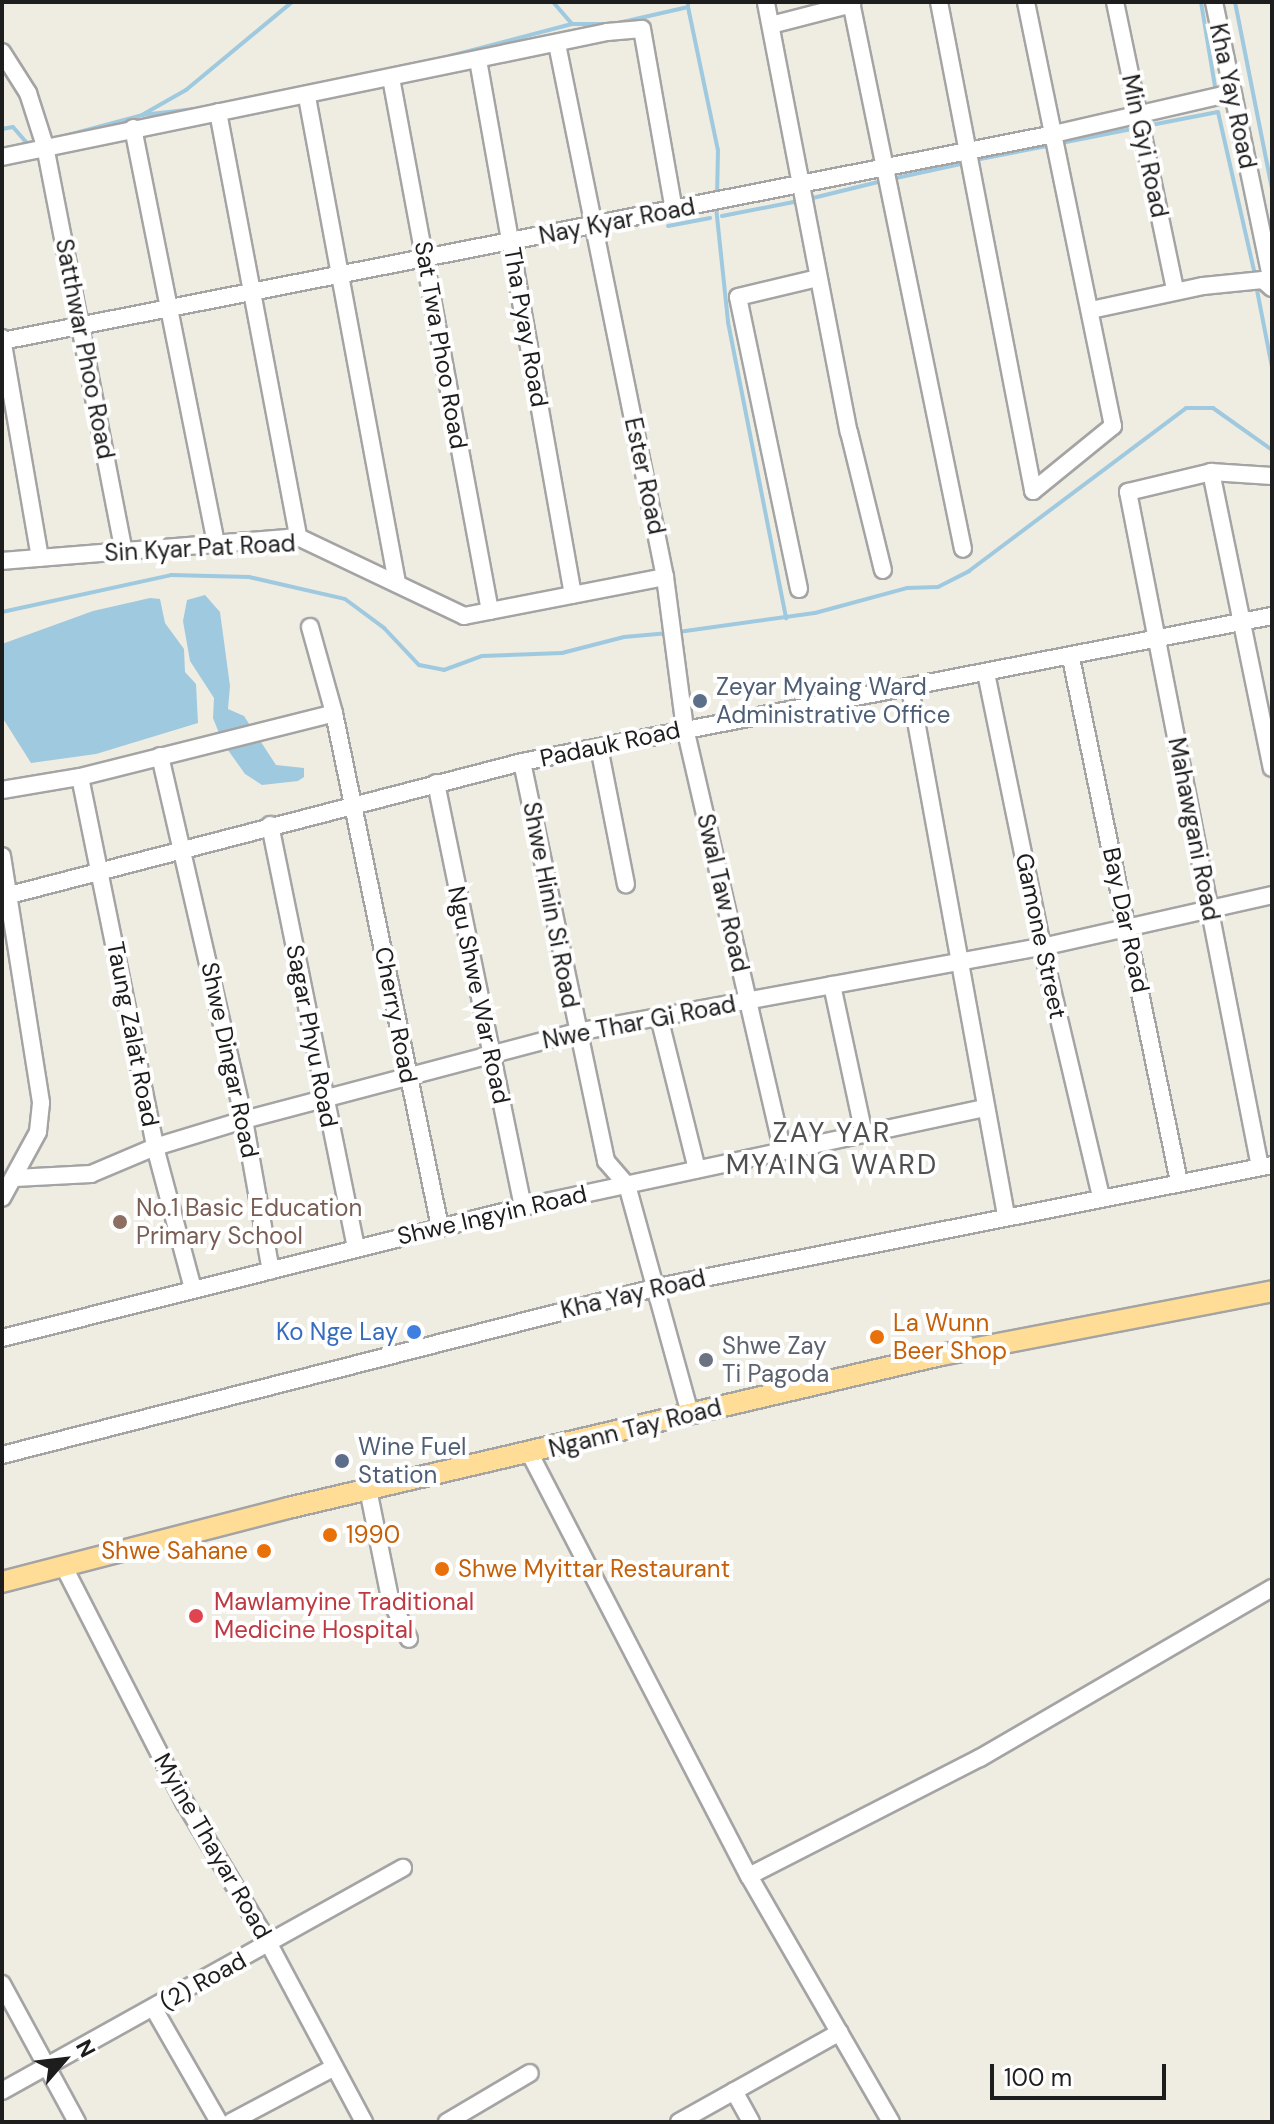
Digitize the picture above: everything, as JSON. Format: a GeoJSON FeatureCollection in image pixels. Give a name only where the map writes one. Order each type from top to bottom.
{"type":"FeatureCollection","features":[{"type":"Feature","properties":{"kind":"main road","name":"Ngann Tay Road"},"geometry":{"type":"LineString","coordinates":[[2,1582],[65,1569],[368,1489],[530,1454],[941,1355],[1272,1291]]}},
{"type":"Feature","properties":{"kind":"street"},"geometry":{"type":"LineString","coordinates":[[939,2],[1033,491],[1113,426],[1026,2]]}},
{"type":"Feature","properties":{"kind":"street","name":"Min Gyi Road"},"geometry":{"type":"LineString","coordinates":[[1115,2],[1175,290]]}},
{"type":"Feature","properties":{"kind":"street","name":"Kha Yay Road"},"geometry":{"type":"LineString","coordinates":[[1214,2],[1272,285]]}},
{"type":"Feature","properties":{"kind":"street"},"geometry":{"type":"LineString","coordinates":[[766,3],[818,278],[883,570]]}},
{"type":"Feature","properties":{"kind":"street"},"geometry":{"type":"LineString","coordinates":[[771,25],[852,3],[963,549]]}},
{"type":"Feature","properties":{"kind":"street"},"geometry":{"type":"LineString","coordinates":[[2,157],[133,128],[307,97],[642,29],[674,210]]}},
{"type":"Feature","properties":{"kind":"street","name":"Ester Road"},"geometry":{"type":"LineString","coordinates":[[557,44],[665,577],[685,728]]}},
{"type":"Feature","properties":{"kind":"street","name":"Satthwar Phoo Road"},"geometry":{"type":"LineString","coordinates":[[2,52],[28,93],[45,146],[124,552]]}},
{"type":"Feature","properties":{"kind":"street","name":"Tha Pyay Road"},"geometry":{"type":"LineString","coordinates":[[478,60],[573,595]]}},
{"type":"Feature","properties":{"kind":"street","name":"Sat Twa Phoo Road"},"geometry":{"type":"LineString","coordinates":[[391,78],[490,611]]}},
{"type":"Feature","properties":{"kind":"street","name":"Nay Kyar Road"},"geometry":{"type":"LineString","coordinates":[[2,340],[593,227],[1054,134],[1231,93]]}},
{"type":"Feature","properties":{"kind":"street"},"geometry":{"type":"LineString","coordinates":[[307,97],[397,584]]}},
{"type":"Feature","properties":{"kind":"street"},"geometry":{"type":"LineString","coordinates":[[218,112],[298,537]]}},
{"type":"Feature","properties":{"kind":"street"},"geometry":{"type":"LineString","coordinates":[[133,128],[216,544]]}},
{"type":"Feature","properties":{"kind":"street"},"geometry":{"type":"LineString","coordinates":[[799,589],[738,297],[818,278]]}},
{"type":"Feature","properties":{"kind":"street"},"geometry":{"type":"LineString","coordinates":[[1091,310],[1175,290],[1263,280],[1272,285]]}},
{"type":"Feature","properties":{"kind":"street"},"geometry":{"type":"LineString","coordinates":[[2,340],[40,558]]}},
{"type":"Feature","properties":{"kind":"street"},"geometry":{"type":"LineString","coordinates":[[1272,476],[1211,472],[1272,768]]}},
{"type":"Feature","properties":{"kind":"street","name":"Mahawgani Road"},"geometry":{"type":"LineString","coordinates":[[1211,472],[1128,492],[1209,907],[1266,1166]]}},
{"type":"Feature","properties":{"kind":"street","name":"Sin Kyar Pat Road"},"geometry":{"type":"LineString","coordinates":[[2,561],[298,537],[464,616],[665,577]]}},
{"type":"Feature","properties":{"kind":"street","name":"Padauk Road"},"geometry":{"type":"LineString","coordinates":[[7,896],[270,825],[522,762],[685,728],[1071,658],[1272,616]]}},
{"type":"Feature","properties":{"kind":"street","name":"Cherry Road"},"geometry":{"type":"LineString","coordinates":[[310,627],[334,713],[440,1227]]}},
{"type":"Feature","properties":{"kind":"street","name":"Bay Dar Road"},"geometry":{"type":"LineString","coordinates":[[1071,658],[1179,1182]]}},
{"type":"Feature","properties":{"kind":"street","name":"Gamone Street"},"geometry":{"type":"LineString","coordinates":[[986,673],[1042,947],[1101,1197]]}},
{"type":"Feature","properties":{"kind":"street"},"geometry":{"type":"LineString","coordinates":[[910,688],[1006,1215]]}},
{"type":"Feature","properties":{"kind":"street"},"geometry":{"type":"LineString","coordinates":[[2,790],[80,777],[334,713]]}},
{"type":"Feature","properties":{"kind":"street","name":"Swal Taw Road"},"geometry":{"type":"LineString","coordinates":[[685,728],[783,1151]]}},
{"type":"Feature","properties":{"kind":"street"},"geometry":{"type":"LineString","coordinates":[[599,747],[626,884]]}},
{"type":"Feature","properties":{"kind":"street","name":"Shwe Dingar Road"},"geometry":{"type":"LineString","coordinates":[[160,756],[186,849],[244,1120],[271,1271]]}},
{"type":"Feature","properties":{"kind":"street","name":"Shwe Hinin Si Road"},"geometry":{"type":"LineString","coordinates":[[522,762],[606,1161],[627,1185],[658,1287],[690,1413]]}},
{"type":"Feature","properties":{"kind":"street","name":"Taung Zalat Road"},"geometry":{"type":"LineString","coordinates":[[80,777],[102,869],[155,1147],[193,1289]]}},
{"type":"Feature","properties":{"kind":"street","name":"Ngu Shwe War Road"},"geometry":{"type":"LineString","coordinates":[[436,783],[523,1207]]}},
{"type":"Feature","properties":{"kind":"street","name":"Sagar Phyu Road"},"geometry":{"type":"LineString","coordinates":[[270,825],[356,1247]]}},
{"type":"Feature","properties":{"kind":"street"},"geometry":{"type":"LineString","coordinates":[[2,856],[41,1103],[38,1132],[2,1198]]}},
{"type":"Feature","properties":{"kind":"street","name":"Nwe Thar Gi Road"},"geometry":{"type":"LineString","coordinates":[[15,1178],[91,1174],[155,1147],[244,1120],[577,1032],[1042,947],[1272,895]]}},
{"type":"Feature","properties":{"kind":"street"},"geometry":{"type":"LineString","coordinates":[[832,985],[864,1134]]}},
{"type":"Feature","properties":{"kind":"street"},"geometry":{"type":"LineString","coordinates":[[659,1017],[697,1169]]}},
{"type":"Feature","properties":{"kind":"street","name":"Shwe Ingyin Road"},"geometry":{"type":"LineString","coordinates":[[2,1338],[523,1207],[986,1108]]}},
{"type":"Feature","properties":{"kind":"street","name":"Kha Yay Road"},"geometry":{"type":"LineString","coordinates":[[2,1455],[658,1287],[1006,1215],[1266,1166]]}},
{"type":"Feature","properties":{"kind":"street"},"geometry":{"type":"LineString","coordinates":[[530,1454],[749,1876],[891,2122]]}},
{"type":"Feature","properties":{"kind":"street"},"geometry":{"type":"LineString","coordinates":[[368,1489],[390,1598],[409,1639]]}},
{"type":"Feature","properties":{"kind":"street","name":"Myine Thayar Road"},"geometry":{"type":"LineString","coordinates":[[65,1569],[185,1803],[269,1944],[364,2122]]}},
{"type":"Feature","properties":{"kind":"street"},"geometry":{"type":"LineString","coordinates":[[749,1876],[980,1758],[1272,1588]]}},
{"type":"Feature","properties":{"kind":"street","name":"(2) Road"},"geometry":{"type":"LineString","coordinates":[[2,2091],[403,1868]]}},
{"type":"Feature","properties":{"kind":"street"},"geometry":{"type":"LineString","coordinates":[[2,1984],[77,2122]]}},
{"type":"Feature","properties":{"kind":"street"},"geometry":{"type":"LineString","coordinates":[[154,2009],[219,2122]]}},
{"type":"Feature","properties":{"kind":"street"},"geometry":{"type":"LineString","coordinates":[[679,2122],[840,2032]]}},
{"type":"Feature","properties":{"kind":"street"},"geometry":{"type":"LineString","coordinates":[[231,2122],[333,2068]]}},
{"type":"Feature","properties":{"kind":"street"},"geometry":{"type":"LineString","coordinates":[[447,2122],[530,2073]]}},
{"type":"Feature","properties":{"kind":"street"},"geometry":{"type":"LineString","coordinates":[[734,2091],[751,2122]]}},
{"type":"Feature","properties":{"kind":"water"},"geometry":{"type":"Polygon","coordinates":[[[205,595],[220,612],[230,686],[228,709],[244,716],[276,765],[304,768],[304,777],[298,781],[262,785],[245,774],[223,743],[213,718],[214,698],[190,661],[183,621],[187,600],[205,595]]]}},
{"type":"Feature","properties":{"kind":"water"},"geometry":{"type":"Polygon","coordinates":[[[150,598],[160,599],[165,623],[184,649],[185,672],[196,684],[198,723],[96,754],[31,763],[2,717],[2,644],[93,611],[150,598]]]}},
{"type":"Feature","properties":{"kind":"waterway"},"geometry":{"type":"LineString","coordinates":[[57,138],[142,115],[186,90],[292,2]]}},
{"type":"Feature","properties":{"kind":"waterway"},"geometry":{"type":"LineString","coordinates":[[553,2],[572,24]]}},
{"type":"Feature","properties":{"kind":"waterway"},"geometry":{"type":"LineString","coordinates":[[618,23],[688,7],[688,2]]}},
{"type":"Feature","properties":{"kind":"waterway"},"geometry":{"type":"LineString","coordinates":[[1201,2],[1215,87]]}},
{"type":"Feature","properties":{"kind":"waterway"},"geometry":{"type":"LineString","coordinates":[[1235,2],[1272,189]]}},
{"type":"Feature","properties":{"kind":"waterway"},"geometry":{"type":"LineString","coordinates":[[688,7],[718,150],[717,198]]}},
{"type":"Feature","properties":{"kind":"waterway"},"geometry":{"type":"LineString","coordinates":[[450,56],[572,24],[609,24]]}},
{"type":"Feature","properties":{"kind":"waterway"},"geometry":{"type":"LineString","coordinates":[[142,115],[195,109]]}},
{"type":"Feature","properties":{"kind":"waterway"},"geometry":{"type":"LineString","coordinates":[[1151,125],[1218,112],[1254,271]]}},
{"type":"Feature","properties":{"kind":"waterway"},"geometry":{"type":"LineString","coordinates":[[2,129],[13,127],[27,143],[41,141]]}},
{"type":"Feature","properties":{"kind":"waterway"},"geometry":{"type":"LineString","coordinates":[[1061,143],[1132,129]]}},
{"type":"Feature","properties":{"kind":"waterway"},"geometry":{"type":"LineString","coordinates":[[980,159],[1052,145]]}},
{"type":"Feature","properties":{"kind":"waterway"},"geometry":{"type":"LineString","coordinates":[[896,178],[961,164]]}},
{"type":"Feature","properties":{"kind":"waterway"},"geometry":{"type":"LineString","coordinates":[[813,198],[878,182]]}},
{"type":"Feature","properties":{"kind":"waterway"},"geometry":{"type":"LineString","coordinates":[[722,216],[794,202]]}},
{"type":"Feature","properties":{"kind":"waterway"},"geometry":{"type":"LineString","coordinates":[[716,207],[728,322],[786,618]]}},
{"type":"Feature","properties":{"kind":"waterway"},"geometry":{"type":"LineString","coordinates":[[668,226],[710,218]]}},
{"type":"Feature","properties":{"kind":"waterway"},"geometry":{"type":"LineString","coordinates":[[1257,290],[1272,367]]}},
{"type":"Feature","properties":{"kind":"waterway"},"geometry":{"type":"LineString","coordinates":[[678,632],[815,613],[907,588],[938,587],[969,571],[1186,408],[1213,408],[1272,450]]}},
{"type":"Feature","properties":{"kind":"waterway"},"geometry":{"type":"LineString","coordinates":[[2,612],[171,575],[249,577],[345,599],[384,628],[419,665],[444,670],[482,656],[562,653],[624,637],[669,633]]}},
{"type":"Feature","properties":{"kind":"place","name":"Zeyar Myaing Ward Administrative Office"},"geometry":{"type":"Point","coordinates":[700,701]}},
{"type":"Feature","properties":{"kind":"place","name":"No.1 Basic Education Primary School"},"geometry":{"type":"Point","coordinates":[120,1222]}},
{"type":"Feature","properties":{"kind":"place","name":"Ko Nge Lay"},"geometry":{"type":"Point","coordinates":[414,1332]}},
{"type":"Feature","properties":{"kind":"place","name":"La Wunn Beer Shop"},"geometry":{"type":"Point","coordinates":[877,1337]}},
{"type":"Feature","properties":{"kind":"place","name":"Shwe Zay Ti Pagoda"},"geometry":{"type":"Point","coordinates":[706,1360]}},
{"type":"Feature","properties":{"kind":"place","name":"Wine Fuel Station"},"geometry":{"type":"Point","coordinates":[342,1461]}},
{"type":"Feature","properties":{"kind":"place","name":"1990"},"geometry":{"type":"Point","coordinates":[330,1535]}},
{"type":"Feature","properties":{"kind":"place","name":"Shwe Sahane"},"geometry":{"type":"Point","coordinates":[264,1551]}},
{"type":"Feature","properties":{"kind":"place","name":"Shwe Myittar Restaurant"},"geometry":{"type":"Point","coordinates":[442,1569]}},
{"type":"Feature","properties":{"kind":"place","name":"Mawlamyine Traditional Medicine Hospital"},"geometry":{"type":"Point","coordinates":[196,1616]}},
{"type":"Feature","properties":{"kind":"district","name":"ZAY YAR MYAING WARD"},"geometry":{"type":"Point","coordinates":[832,1149]}}]}
